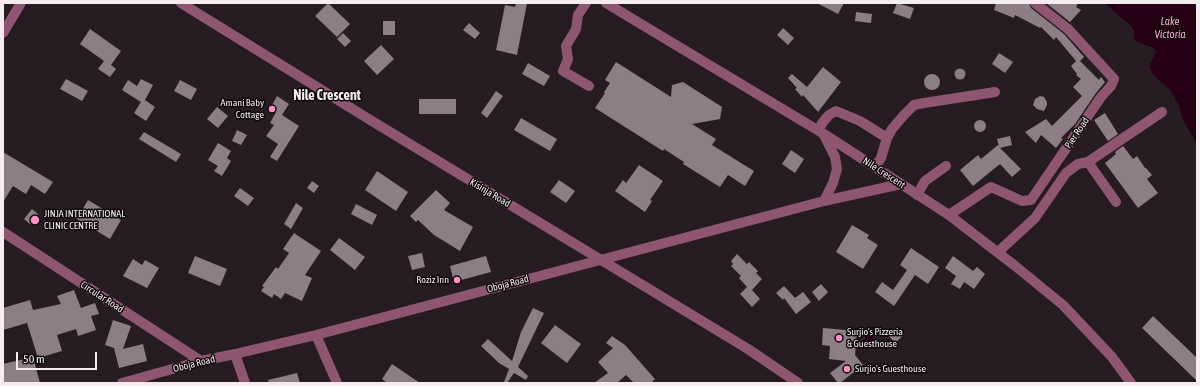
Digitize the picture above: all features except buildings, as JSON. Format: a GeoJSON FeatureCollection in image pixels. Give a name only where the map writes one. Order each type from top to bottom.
{"type":"FeatureCollection","features":[{"type":"Feature","properties":{"kind":"street"},"geometry":{"type":"LineString","coordinates":[[3,33],[21,3]]}},
{"type":"Feature","properties":{"kind":"street","name":"Kisinja Road"},"geometry":{"type":"LineString","coordinates":[[181,3],[367,118],[748,349],[798,383]]}},
{"type":"Feature","properties":{"kind":"street"},"geometry":{"type":"LineString","coordinates":[[586,3],[578,15],[576,29],[566,46],[568,59],[563,71],[589,86]]}},
{"type":"Feature","properties":{"kind":"street","name":"Nile Crescent"},"geometry":{"type":"LineString","coordinates":[[606,3],[821,132],[949,215],[998,252],[1063,305],[1112,356],[1131,383]]}},
{"type":"Feature","properties":{"kind":"street","name":"Pier Road"},"geometry":{"type":"LineString","coordinates":[[949,215],[991,187],[1022,201],[1031,200],[1101,97],[1111,86],[1114,79],[1068,29],[1035,3]]}},
{"type":"Feature","properties":{"kind":"street"},"geometry":{"type":"LineString","coordinates":[[875,167],[881,158],[887,138],[892,129],[904,114],[914,106],[924,102],[995,92]]}},
{"type":"Feature","properties":{"kind":"street"},"geometry":{"type":"LineString","coordinates":[[824,201],[833,183],[837,169],[835,157],[821,132],[823,122],[829,115],[836,111],[860,121],[887,138]]}},
{"type":"Feature","properties":{"kind":"street"},"geometry":{"type":"LineString","coordinates":[[998,252],[1036,218],[1066,172],[1078,164],[1088,162],[1162,112]]}},
{"type":"Feature","properties":{"kind":"street"},"geometry":{"type":"LineString","coordinates":[[1088,162],[1116,202]]}},
{"type":"Feature","properties":{"kind":"street"},"geometry":{"type":"LineString","coordinates":[[917,195],[925,181],[946,166]]}},
{"type":"Feature","properties":{"kind":"street","name":"Oboja Road"},"geometry":{"type":"LineString","coordinates":[[122,383],[201,361],[316,334],[824,201],[901,184]]}},
{"type":"Feature","properties":{"kind":"street","name":"Circular Road"},"geometry":{"type":"LineString","coordinates":[[3,232],[201,361]]}},
{"type":"Feature","properties":{"kind":"street"},"geometry":{"type":"LineString","coordinates":[[316,334],[337,383]]}},
{"type":"Feature","properties":{"kind":"street"},"geometry":{"type":"LineString","coordinates":[[235,354],[245,383]]}},
{"type":"Feature","properties":{"kind":"water","name":"Lake Victoria"},"geometry":{"type":"Polygon","coordinates":[[[1105,3],[1197,3],[1197,144],[1183,120],[1179,106],[1171,91],[1154,75],[1150,69],[1150,64],[1156,52],[1155,49],[1137,42],[1134,38],[1134,31],[1132,27],[1105,3]]]}},
{"type":"Feature","properties":{"kind":"water"},"geometry":{"type":"Polygon","coordinates":[[[867,327],[874,327],[872,343],[865,342],[867,327]]]}},
{"type":"Feature","properties":{"kind":"place","name":"Amani Baby Cottage"},"geometry":{"type":"Point","coordinates":[272,109]}},
{"type":"Feature","properties":{"kind":"place","name":"JINJA INTERNATIONAL CLINIC CENTRE"},"geometry":{"type":"Point","coordinates":[35,220]}},
{"type":"Feature","properties":{"kind":"place","name":"Roziz Inn"},"geometry":{"type":"Point","coordinates":[457,280]}},
{"type":"Feature","properties":{"kind":"place","name":"Surjio's Pizzeria & Guesthouse"},"geometry":{"type":"Point","coordinates":[839,338]}},
{"type":"Feature","properties":{"kind":"place","name":"Surjio's Guesthouse"},"geometry":{"type":"Point","coordinates":[847,369]}},
{"type":"Feature","properties":{"kind":"district","name":"Nile Crescent"},"geometry":{"type":"Point","coordinates":[327,96]}}]}
